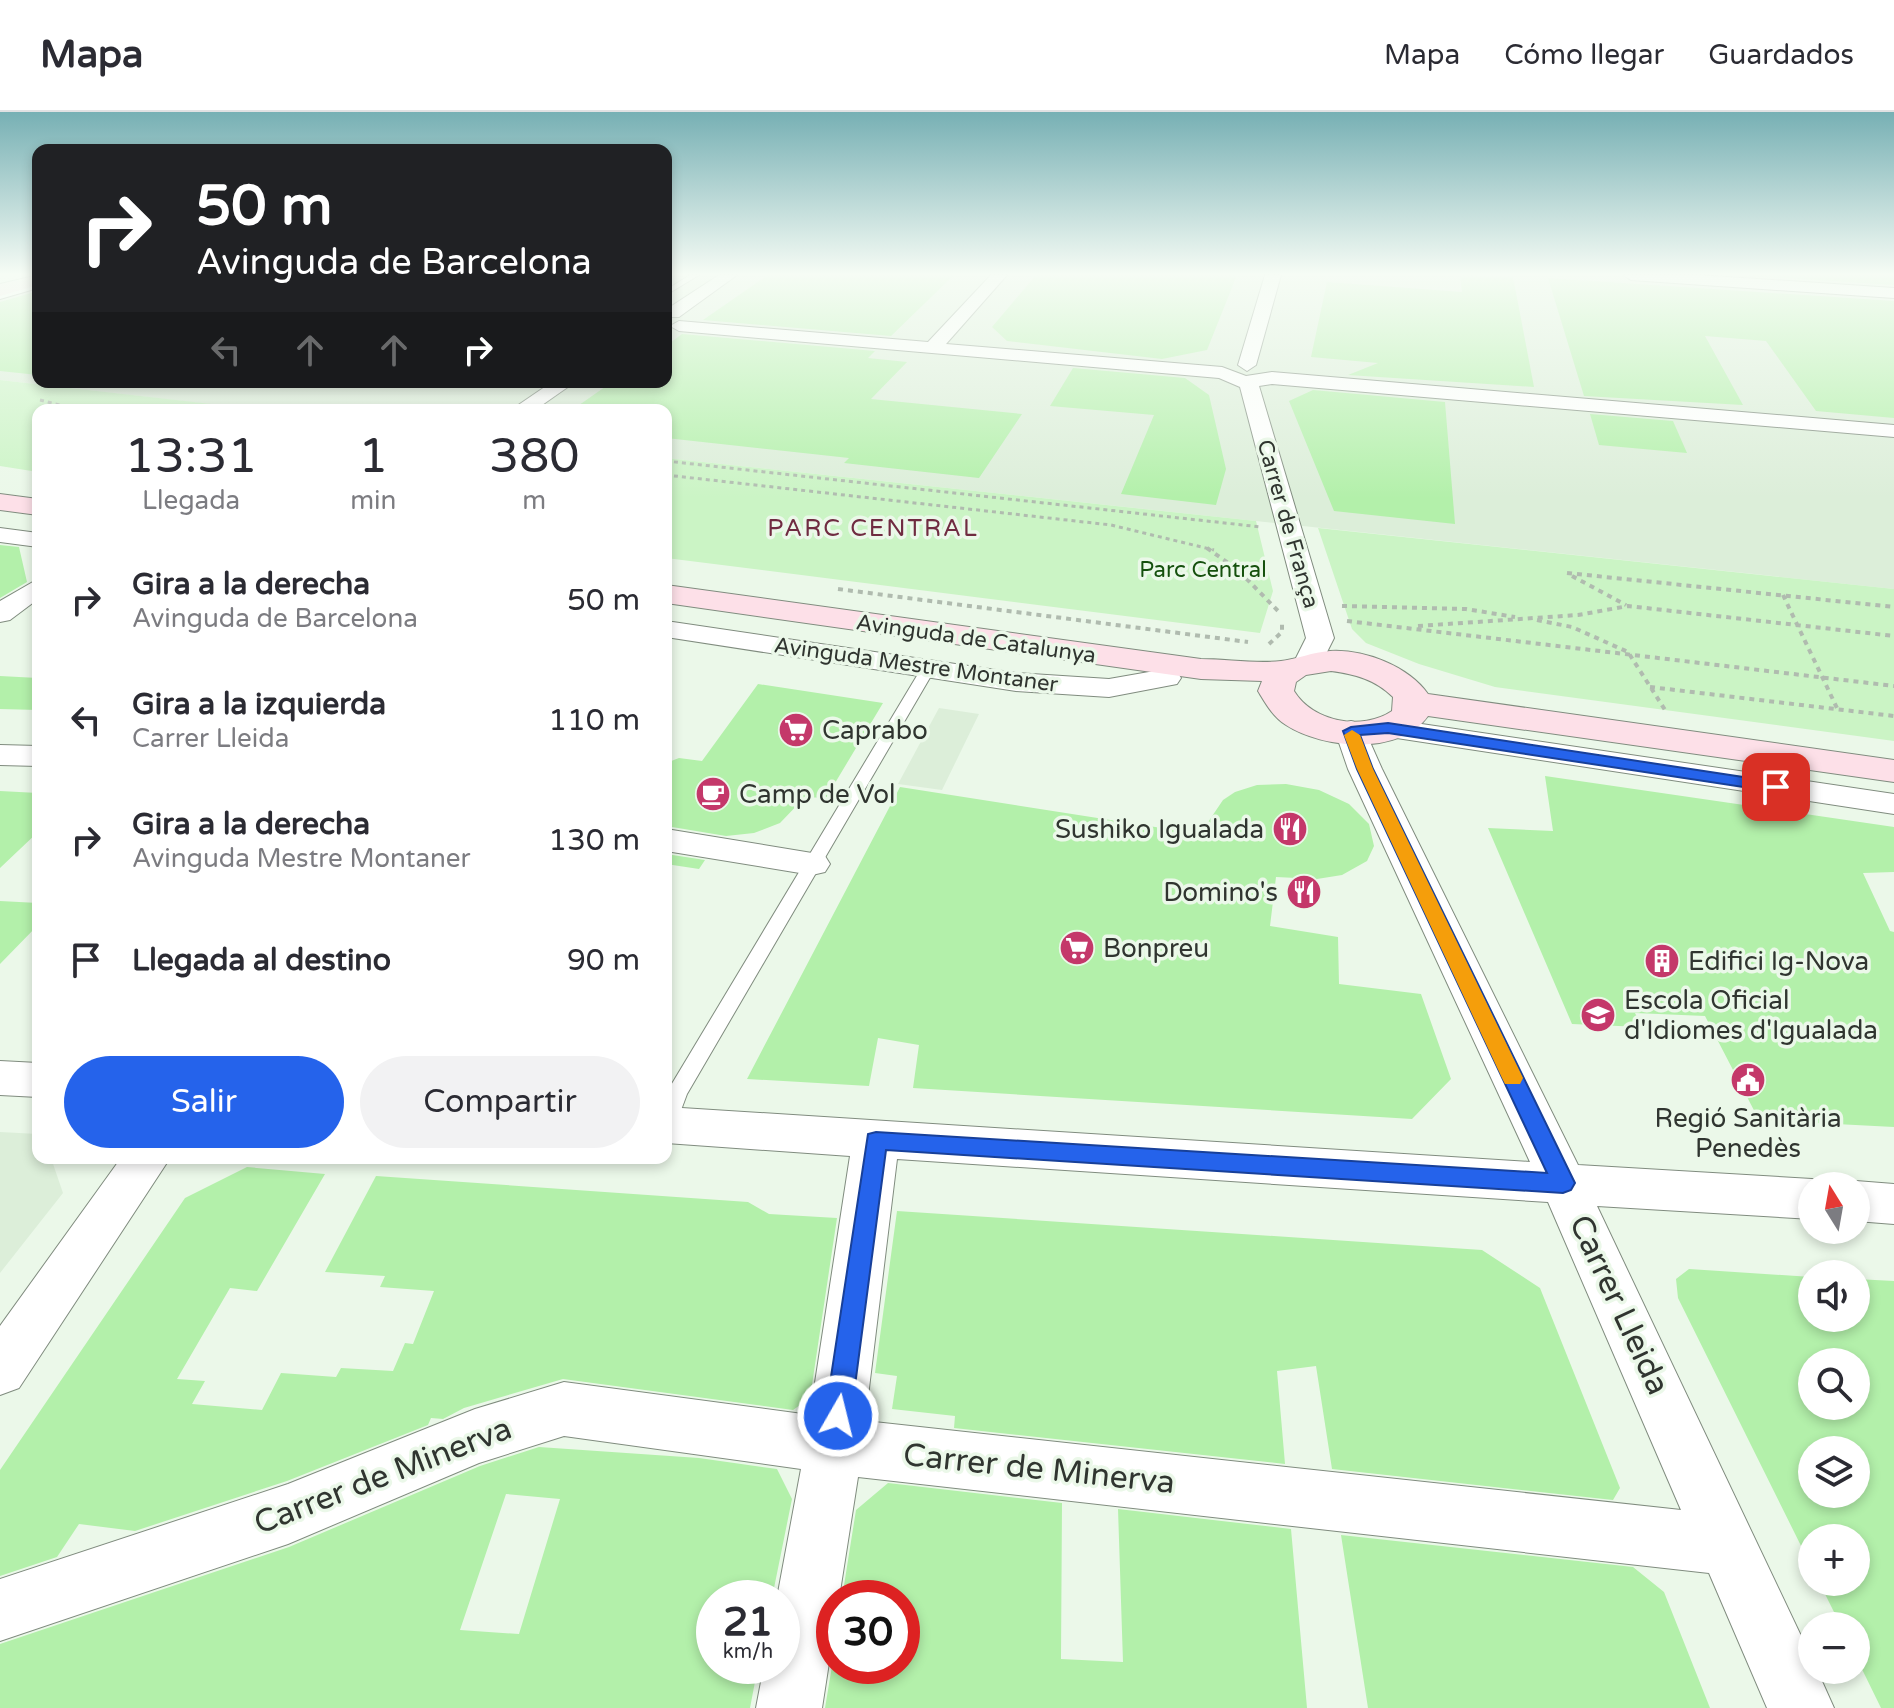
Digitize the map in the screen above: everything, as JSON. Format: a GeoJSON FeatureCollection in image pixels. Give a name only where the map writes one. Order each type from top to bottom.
{"type":"FeatureCollection","features":[{"type":"Feature","properties":{"kind":"street"},"geometry":{"type":"LineString","coordinates":[[949,349],[1894,431]]}},
{"type":"Feature","properties":{"kind":"street"},"geometry":{"type":"LineString","coordinates":[[1248,374],[1254,349]]}},
{"type":"Feature","properties":{"kind":"street","name":"Carrer de França"},"geometry":{"type":"LineString","coordinates":[[1248,374],[1288,530],[1298,648]]}},
{"type":"Feature","properties":{"kind":"street"},"geometry":{"type":"LineString","coordinates":[[530,404],[556,388]]}},
{"type":"Feature","properties":{"kind":"street"},"geometry":{"type":"LineString","coordinates":[[0,502],[32,506]]}},
{"type":"Feature","properties":{"kind":"street"},"geometry":{"type":"LineString","coordinates":[[0,516],[32,520]]}},
{"type":"Feature","properties":{"kind":"street"},"geometry":{"type":"LineString","coordinates":[[0,535],[32,539]]}},
{"type":"Feature","properties":{"kind":"street"},"geometry":{"type":"LineString","coordinates":[[0,614],[32,591]]}},
{"type":"Feature","properties":{"kind":"street","name":"Avinguda de Catalunya"},"geometry":{"type":"LineString","coordinates":[[672,595],[1201,669],[1298,648]]}},
{"type":"Feature","properties":{"kind":"street","name":"Avinguda de Catalunya"},"geometry":{"type":"LineString","coordinates":[[672,615],[737,618],[1231,687],[1298,648]]}},
{"type":"Feature","properties":{"kind":"street","name":"Avinguda Mestre Montaner"},"geometry":{"type":"LineString","coordinates":[[672,630],[1016,682],[1096,688],[1166,678]]}},
{"type":"Feature","properties":{"kind":"street"},"geometry":{"type":"LineString","coordinates":[[1384,721],[1398,682],[1363,666],[1331,661],[1298,648],[1306,720],[1384,721],[1677,740],[1894,771]]}},
{"type":"Feature","properties":{"kind":"street"},"geometry":{"type":"LineString","coordinates":[[1384,721],[1894,804]]}},
{"type":"Feature","properties":{"kind":"street","name":"Carrer Lleida"},"geometry":{"type":"LineString","coordinates":[[1384,721],[1365,769],[1563,1183],[1801,1708]]}},
{"type":"Feature","properties":{"kind":"street"},"geometry":{"type":"LineString","coordinates":[[0,755],[32,756]]}},
{"type":"Feature","properties":{"kind":"street"},"geometry":{"type":"LineString","coordinates":[[672,841],[812,864]]}},
{"type":"Feature","properties":{"kind":"street"},"geometry":{"type":"LineString","coordinates":[[0,1078],[32,1080]]}},
{"type":"Feature","properties":{"kind":"street"},"geometry":{"type":"LineString","coordinates":[[672,1124],[1798,1198]]}},
{"type":"Feature","properties":{"kind":"street"},"geometry":{"type":"LineString","coordinates":[[789,1708],[834,1446],[876,1140]]}},
{"type":"Feature","properties":{"kind":"street"},"geometry":{"type":"LineString","coordinates":[[0,1370],[143,1164]]}},
{"type":"Feature","properties":{"kind":"street"},"geometry":{"type":"LineString","coordinates":[[1870,1202],[1894,1204]]}},
{"type":"Feature","properties":{"kind":"street","name":"Carrer de Minerva"},"geometry":{"type":"LineString","coordinates":[[0,1610],[288,1514],[475,1437],[564,1409],[834,1446],[1729,1545]]}},
{"type":"Feature","properties":{"kind":"lane"},"geometry":{"type":"LineString","coordinates":[[672,1107],[677,1093],[928,669]]}},
{"type":"Feature","properties":{"kind":"path"},"geometry":{"type":"LineString","coordinates":[[40,400],[56,404]]}},
{"type":"Feature","properties":{"kind":"path"},"geometry":{"type":"LineString","coordinates":[[672,462],[1288,530]]}},
{"type":"Feature","properties":{"kind":"path"},"geometry":{"type":"LineString","coordinates":[[672,476],[1111,525],[1213,549],[1282,615],[1298,648]]}},
{"type":"Feature","properties":{"kind":"path"},"geometry":{"type":"LineString","coordinates":[[1628,606],[1567,573],[1894,607]]}},
{"type":"Feature","properties":{"kind":"path"},"geometry":{"type":"LineString","coordinates":[[838,589],[1255,643]]}},
{"type":"Feature","properties":{"kind":"path"},"geometry":{"type":"LineString","coordinates":[[1783,595],[1837,709]]}},
{"type":"Feature","properties":{"kind":"path"},"geometry":{"type":"LineString","coordinates":[[1298,648],[1404,627],[1578,615],[1628,606],[1894,636]]}},
{"type":"Feature","properties":{"kind":"path"},"geometry":{"type":"LineString","coordinates":[[1298,648],[1466,609],[1572,627],[1628,652],[1662,702],[1677,740]]}},
{"type":"Feature","properties":{"kind":"path"},"geometry":{"type":"LineString","coordinates":[[1282,615],[1282,632],[1298,648]]}},
{"type":"Feature","properties":{"kind":"path"},"geometry":{"type":"LineString","coordinates":[[1404,627],[1894,686]]}},
{"type":"Feature","properties":{"kind":"path"},"geometry":{"type":"LineString","coordinates":[[1649,686],[1894,716]]}},
{"type":"Feature","properties":{"kind":"shaded area"},"geometry":{"type":"Polygon","coordinates":[[[0,349],[32,349],[32,384],[0,380],[0,349]]]}},
{"type":"Feature","properties":{"kind":"shaded area"},"geometry":{"type":"Polygon","coordinates":[[[672,349],[1894,349],[1894,589],[672,459],[672,404],[209,404],[70,388],[672,388],[672,349]]]}},
{"type":"Feature","properties":{"kind":"shaded area"},"geometry":{"type":"Polygon","coordinates":[[[939,708],[979,714],[942,790],[898,784],[939,708]]]}},
{"type":"Feature","properties":{"kind":"shaded area"},"geometry":{"type":"Polygon","coordinates":[[[0,1132],[32,1134],[32,1164],[53,1164],[63,1193],[0,1273],[0,1132]]]}},
{"type":"Feature","properties":{"kind":"green space"},"geometry":{"type":"Polygon","coordinates":[[[0,380],[32,384],[32,388],[70,388],[209,404],[32,404],[32,471],[0,466],[0,380]]]}},
{"type":"Feature","properties":{"kind":"green space","name":"Parc Central"},"geometry":{"type":"Polygon","coordinates":[[[672,459],[1256,521],[1273,591],[1260,633],[672,559],[672,459]]]}},
{"type":"Feature","properties":{"kind":"green space"},"geometry":{"type":"Polygon","coordinates":[[[1318,528],[1894,589],[1894,741],[1495,687],[1419,664],[1366,643],[1352,629],[1318,528]]]}},
{"type":"Feature","properties":{"kind":"building"},"geometry":{"type":"Polygon","coordinates":[[[0,349],[32,349],[32,374],[0,371],[0,349]]]}},
{"type":"Feature","properties":{"kind":"building"},"geometry":{"type":"Polygon","coordinates":[[[672,349],[858,349],[875,351],[868,358],[907,362],[871,399],[1022,414],[979,478],[844,463],[849,458],[672,439],[672,404],[581,404],[603,388],[672,388],[672,349]]]}},
{"type":"Feature","properties":{"kind":"building"},"geometry":{"type":"Polygon","coordinates":[[[1080,349],[1207,349],[1162,359],[1080,349]]]}},
{"type":"Feature","properties":{"kind":"building"},"geometry":{"type":"Polygon","coordinates":[[[1313,349],[1527,349],[1534,387],[1348,375],[1378,363],[1311,357],[1313,349]]]}},
{"type":"Feature","properties":{"kind":"building"},"geometry":{"type":"Polygon","coordinates":[[[1570,349],[1712,349],[1743,405],[1584,396],[1570,349]]]}},
{"type":"Feature","properties":{"kind":"building"},"geometry":{"type":"Polygon","coordinates":[[[1772,349],[1894,349],[1894,418],[1816,411],[1772,349]]]}},
{"type":"Feature","properties":{"kind":"building"},"geometry":{"type":"Polygon","coordinates":[[[1073,368],[1185,378],[1209,395],[1226,469],[1216,505],[1121,494],[1154,415],[1050,406],[1073,368]]]}},
{"type":"Feature","properties":{"kind":"building"},"geometry":{"type":"Polygon","coordinates":[[[1313,390],[1445,402],[1455,524],[1334,511],[1289,401],[1313,390]]]}},
{"type":"Feature","properties":{"kind":"building"},"geometry":{"type":"Polygon","coordinates":[[[1590,414],[1673,421],[1687,453],[1599,445],[1590,414]]]}},
{"type":"Feature","properties":{"kind":"building"},"geometry":{"type":"Polygon","coordinates":[[[0,545],[19,547],[27,582],[0,598],[0,545]]]}},
{"type":"Feature","properties":{"kind":"building"},"geometry":{"type":"Polygon","coordinates":[[[0,676],[32,678],[32,710],[0,709],[0,676]]]}},
{"type":"Feature","properties":{"kind":"building"},"geometry":{"type":"Polygon","coordinates":[[[758,684],[883,703],[826,798],[805,797],[780,823],[754,833],[726,836],[672,827],[672,761],[679,758],[702,761],[758,684]]]}},
{"type":"Feature","properties":{"kind":"building"},"geometry":{"type":"Polygon","coordinates":[[[1545,776],[1894,827],[1894,872],[1863,873],[1890,931],[1894,932],[1894,1127],[1759,1120],[1705,1016],[1635,1013],[1642,1027],[1572,1024],[1488,828],[1553,831],[1545,776]]]}},
{"type":"Feature","properties":{"kind":"building","name":"Bonpreu"},"geometry":{"type":"Polygon","coordinates":[[[1286,784],[1319,790],[1349,804],[1369,824],[1374,846],[1367,861],[1342,875],[1317,879],[1276,877],[1270,926],[1338,937],[1339,984],[1421,994],[1451,1079],[1412,1119],[913,1088],[919,1045],[878,1038],[869,1086],[747,1079],[900,787],[1200,834],[1223,800],[1235,792],[1257,785],[1286,784]]]}},
{"type":"Feature","properties":{"kind":"building"},"geometry":{"type":"Polygon","coordinates":[[[0,791],[32,793],[32,838],[0,868],[0,791]]]}},
{"type":"Feature","properties":{"kind":"building"},"geometry":{"type":"Polygon","coordinates":[[[672,855],[705,860],[699,869],[672,865],[672,855]]]}},
{"type":"Feature","properties":{"kind":"building"},"geometry":{"type":"Polygon","coordinates":[[[0,901],[32,903],[32,931],[0,964],[0,901]]]}},
{"type":"Feature","properties":{"kind":"building"},"geometry":{"type":"Polygon","coordinates":[[[247,1167],[325,1174],[257,1291],[230,1288],[177,1379],[205,1381],[192,1404],[262,1410],[281,1373],[336,1377],[341,1368],[393,1371],[405,1343],[413,1344],[434,1291],[380,1287],[385,1276],[325,1272],[376,1176],[748,1202],[769,1214],[837,1218],[810,1398],[793,1410],[563,1379],[464,1408],[443,1419],[431,1418],[428,1425],[287,1481],[135,1531],[79,1524],[57,1557],[0,1576],[0,1470],[185,1198],[247,1167]]]}},
{"type":"Feature","properties":{"kind":"building"},"geometry":{"type":"Polygon","coordinates":[[[897,1211],[1482,1250],[1540,1288],[1620,1488],[1613,1500],[1332,1469],[1316,1366],[1277,1371],[1285,1464],[954,1428],[955,1416],[892,1409],[897,1376],[875,1373],[897,1211]]]}},
{"type":"Feature","properties":{"kind":"building"},"geometry":{"type":"Polygon","coordinates":[[[1689,1269],[1798,1276],[1798,1332],[1870,1332],[1870,1280],[1894,1281],[1894,1708],[1881,1708],[1869,1684],[1870,1612],[1834,1612],[1826,1596],[1870,1596],[1870,1524],[1798,1524],[1798,1540],[1678,1298],[1676,1279],[1689,1269]]]}},
{"type":"Feature","properties":{"kind":"building"},"geometry":{"type":"Polygon","coordinates":[[[539,1447],[699,1458],[777,1469],[792,1499],[776,1580],[696,1580],[696,1684],[755,1684],[750,1708],[0,1708],[0,1644],[289,1547],[480,1466],[539,1447]],[[506,1494],[460,1630],[519,1634],[560,1499],[506,1494]]]}},
{"type":"Feature","properties":{"kind":"building"},"geometry":{"type":"Polygon","coordinates":[[[888,1483],[1062,1503],[1061,1659],[1123,1662],[1118,1509],[1291,1529],[1307,1708],[825,1708],[829,1684],[920,1684],[920,1580],[845,1580],[856,1510],[888,1483]]]}},
{"type":"Feature","properties":{"kind":"building"},"geometry":{"type":"Polygon","coordinates":[[[1341,1535],[1633,1567],[1664,1592],[1710,1708],[1368,1708],[1341,1535]]]}},
{"type":"Feature","properties":{"kind":"slow traffic"},"geometry":{"type":"LineString","coordinates":[[1352,735],[1365,769],[1513,1078]]}},
{"type":"Feature","properties":{"kind":"place","name":"Caprabo"},"geometry":{"type":"Point","coordinates":[796,730]}},
{"type":"Feature","properties":{"kind":"place","name":"Camp de Vol"},"geometry":{"type":"Point","coordinates":[713,794]}},
{"type":"Feature","properties":{"kind":"place","name":"Sushiko Igualada"},"geometry":{"type":"Point","coordinates":[1290,829]}},
{"type":"Feature","properties":{"kind":"place","name":"Domino's"},"geometry":{"type":"Point","coordinates":[1304,892]}},
{"type":"Feature","properties":{"kind":"place","name":"Bonpreu"},"geometry":{"type":"Point","coordinates":[1077,948]}},
{"type":"Feature","properties":{"kind":"place","name":"Edifici Ig-Nova"},"geometry":{"type":"Point","coordinates":[1662,961]}},
{"type":"Feature","properties":{"kind":"place","name":"Escola Oficial d'Idiomes d'Igualada"},"geometry":{"type":"Point","coordinates":[1598,1015]}},
{"type":"Feature","properties":{"kind":"place","name":"Regió Sanitària Penedès"},"geometry":{"type":"Point","coordinates":[1748,1080]}},
{"type":"Feature","properties":{"kind":"district","name":"PARC CENTRAL"},"geometry":{"type":"Point","coordinates":[873,528]}},
{"type":"Feature","properties":{"kind":"route"},"geometry":{"type":"LineString","coordinates":[[838,1416],[876,1140],[1563,1183],[1365,769],[1351,731],[1388,728],[1416,735],[1776,787]]}}]}
